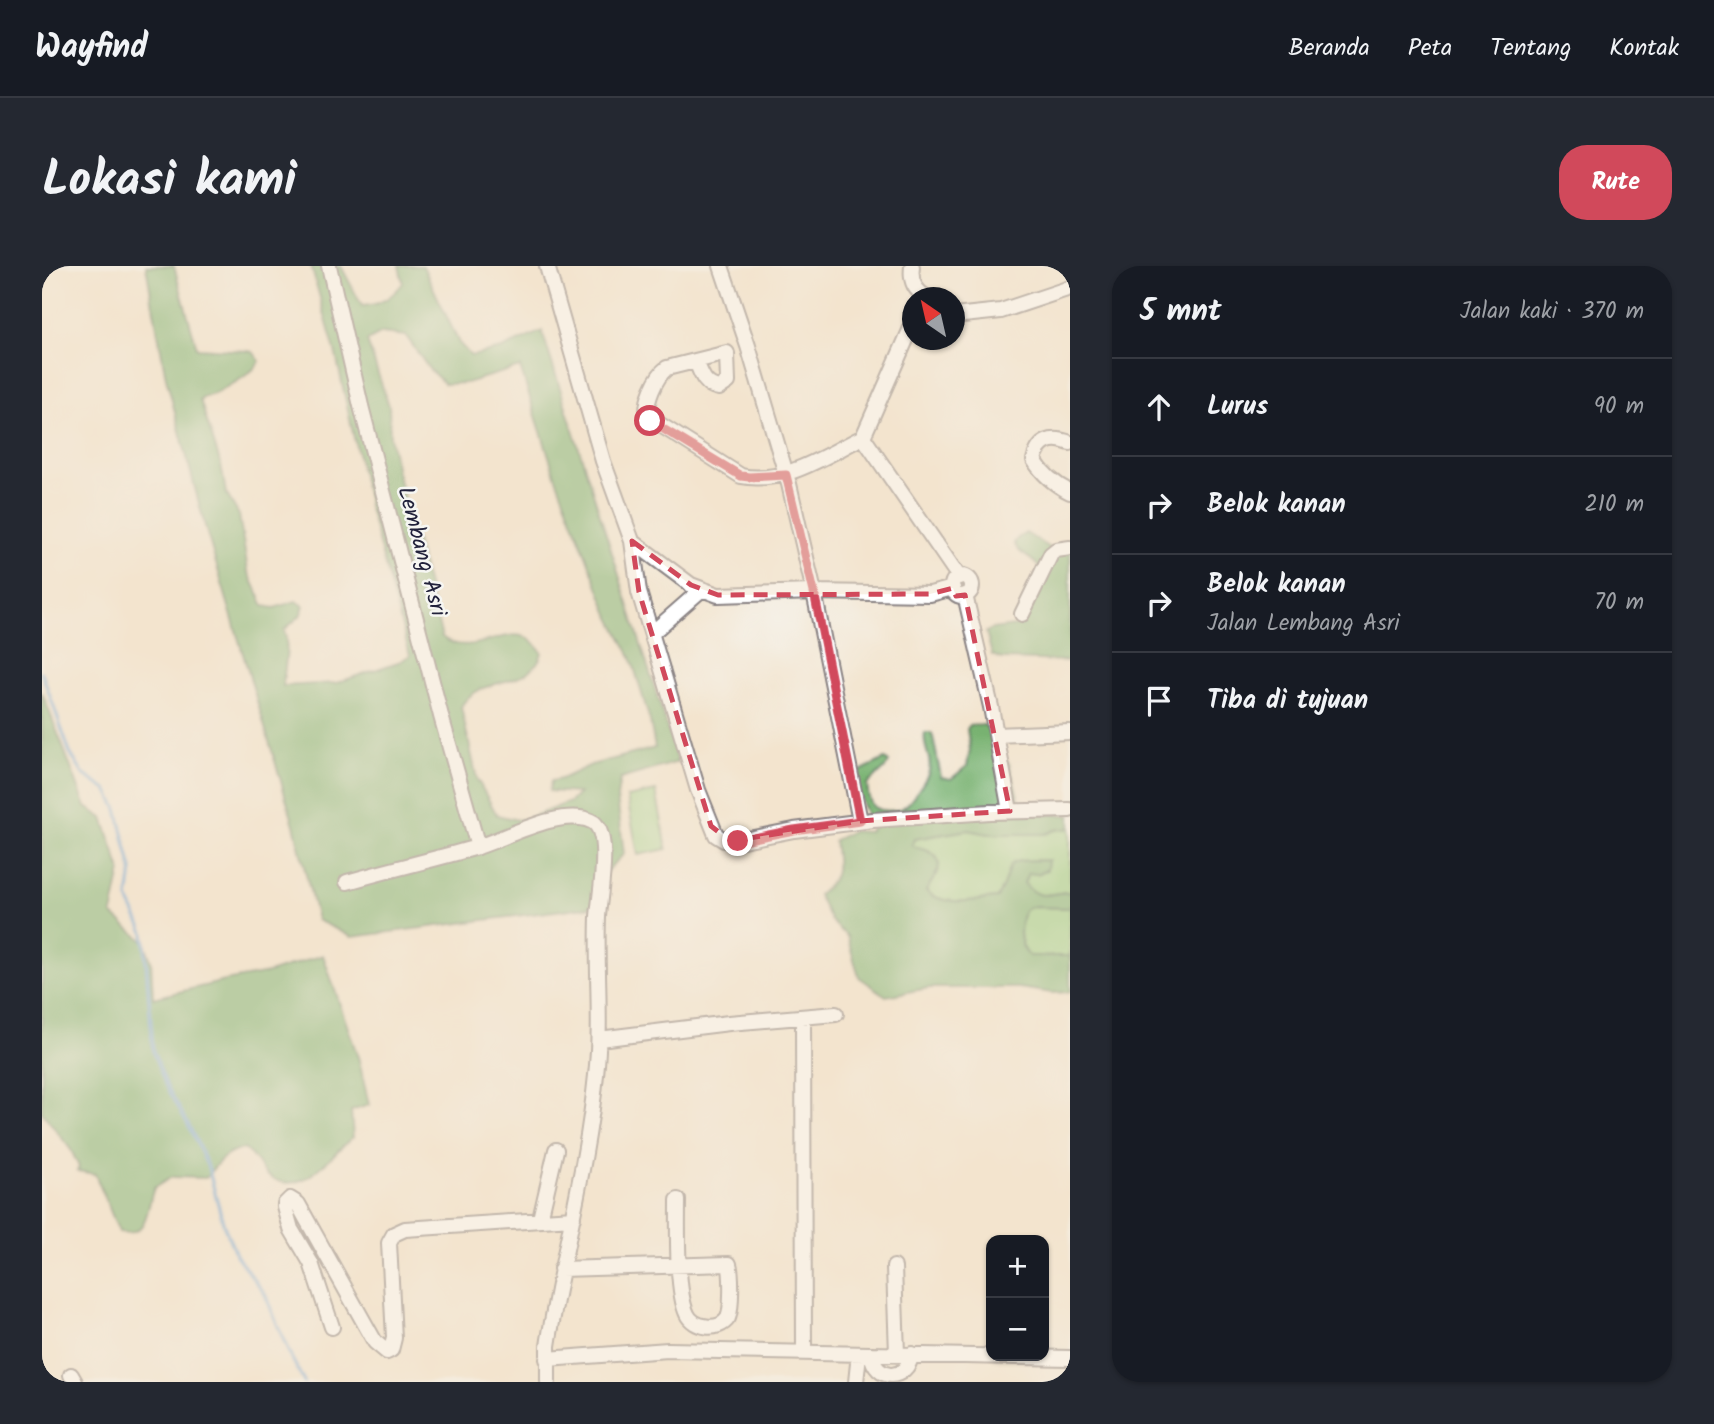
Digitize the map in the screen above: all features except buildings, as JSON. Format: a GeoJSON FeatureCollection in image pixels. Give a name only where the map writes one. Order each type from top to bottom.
{"type":"FeatureCollection","features":[{"type":"Feature","properties":{"kind":"street","name":"Lembang Asri"},"geometry":{"type":"LineString","coordinates":[[329,266],[361,406],[441,716],[478,847]]}},
{"type":"Feature","properties":{"kind":"street"},"geometry":{"type":"LineString","coordinates":[[547,266],[603,461],[632,541],[639,592],[698,789],[716,835],[724,840],[738,841],[860,821],[1010,811],[1070,810]]}},
{"type":"Feature","properties":{"kind":"street"},"geometry":{"type":"LineString","coordinates":[[721,266],[786,475],[814,592],[860,821]]}},
{"type":"Feature","properties":{"kind":"street"},"geometry":{"type":"LineString","coordinates":[[912,267],[911,276],[915,287]]}},
{"type":"Feature","properties":{"kind":"street"},"geometry":{"type":"LineString","coordinates":[[965,312],[1001,311],[1070,288]]}},
{"type":"Feature","properties":{"kind":"street"},"geometry":{"type":"LineString","coordinates":[[696,361],[667,368],[661,374],[646,406],[650,421],[741,476],[786,475],[863,438],[902,349]]}},
{"type":"Feature","properties":{"kind":"street"},"geometry":{"type":"LineString","coordinates":[[863,438],[959,587],[996,735],[1010,811]]}},
{"type":"Feature","properties":{"kind":"street"},"geometry":{"type":"LineString","coordinates":[[1070,443],[1058,438],[1045,441],[1037,449],[1034,460],[1056,485],[1070,492]]}},
{"type":"Feature","properties":{"kind":"street"},"geometry":{"type":"LineString","coordinates":[[632,541],[701,590],[718,595],[814,592],[930,594],[959,587]]}},
{"type":"Feature","properties":{"kind":"street"},"geometry":{"type":"LineString","coordinates":[[1022,614],[1051,554],[1056,550],[1070,548]]}},
{"type":"Feature","properties":{"kind":"street"},"geometry":{"type":"LineString","coordinates":[[652,633],[701,590]]}},
{"type":"Feature","properties":{"kind":"street"},"geometry":{"type":"LineString","coordinates":[[996,735],[1070,732]]}},
{"type":"Feature","properties":{"kind":"street"},"geometry":{"type":"LineString","coordinates":[[347,882],[478,847],[554,821],[574,818],[596,824],[601,838],[603,863],[598,916],[599,1039],[591,1120],[561,1269],[547,1359],[548,1382]]}},
{"type":"Feature","properties":{"kind":"street"},"geometry":{"type":"LineString","coordinates":[[599,1039],[729,1023],[836,1014]]}},
{"type":"Feature","properties":{"kind":"street"},"geometry":{"type":"LineString","coordinates":[[803,1017],[804,1352]]}},
{"type":"Feature","properties":{"kind":"street"},"geometry":{"type":"LineString","coordinates":[[540,1219],[556,1150]]}},
{"type":"Feature","properties":{"kind":"street"},"geometry":{"type":"LineString","coordinates":[[332,1328],[311,1263],[292,1229],[285,1207],[290,1199],[298,1204],[375,1342],[387,1352],[394,1345],[389,1243],[394,1234],[405,1229],[573,1218]]}},
{"type":"Feature","properties":{"kind":"street"},"geometry":{"type":"LineString","coordinates":[[561,1269],[680,1264],[730,1265],[729,1315],[723,1323],[703,1326],[690,1320],[682,1300],[680,1264],[678,1200]]}},
{"type":"Feature","properties":{"kind":"street"},"geometry":{"type":"LineString","coordinates":[[894,1267],[897,1354]]}},
{"type":"Feature","properties":{"kind":"street"},"geometry":{"type":"LineString","coordinates":[[547,1359],[668,1350],[1070,1358]]}},
{"type":"Feature","properties":{"kind":"street"},"geometry":{"type":"LineString","coordinates":[[865,1354],[881,1376],[890,1380],[901,1375],[910,1365],[912,1354]]}},
{"type":"Feature","properties":{"kind":"street"},"geometry":{"type":"LineString","coordinates":[[856,1382],[865,1354]]}},
{"type":"Feature","properties":{"kind":"highlighted area"},"geometry":{"type":"Polygon","coordinates":[[[632,541],[691,585],[718,595],[930,594],[953,588],[956,596],[965,595],[1010,811],[860,821],[730,841],[711,826],[639,592],[632,541]]]}},
{"type":"Feature","properties":{"kind":"green space"},"geometry":{"type":"Polygon","coordinates":[[[146,266],[174,266],[197,348],[253,352],[260,361],[240,379],[200,400],[221,465],[226,493],[239,515],[248,571],[264,606],[274,608],[296,601],[304,606],[300,616],[284,630],[287,651],[283,686],[336,683],[401,661],[410,655],[370,512],[336,355],[311,266],[341,266],[362,306],[380,302],[399,288],[403,283],[399,266],[423,266],[459,343],[471,356],[502,349],[542,331],[678,762],[620,779],[617,797],[624,854],[599,878],[594,906],[352,937],[317,920],[294,825],[206,530],[166,378],[146,266]],[[382,333],[367,341],[389,406],[390,437],[397,472],[442,637],[455,644],[469,645],[521,636],[532,641],[542,653],[536,665],[527,673],[479,690],[461,707],[477,779],[497,815],[518,820],[528,818],[570,802],[579,793],[549,791],[551,781],[591,765],[655,748],[650,721],[631,657],[608,612],[556,478],[520,367],[466,383],[445,384],[430,370],[406,336],[382,333]]]}},
{"type":"Feature","properties":{"kind":"green space"},"geometry":{"type":"Polygon","coordinates":[[[1026,533],[1051,549],[1070,545],[1070,661],[1002,659],[992,655],[986,632],[1022,625],[1041,584],[1039,569],[1014,543],[1026,533]]]}},
{"type":"Feature","properties":{"kind":"green space"},"geometry":{"type":"Polygon","coordinates":[[[42,692],[86,807],[103,818],[121,871],[112,914],[144,941],[151,961],[153,998],[268,973],[323,955],[359,1060],[369,1105],[351,1111],[353,1137],[316,1172],[294,1182],[282,1182],[266,1174],[244,1149],[237,1150],[222,1159],[206,1178],[172,1177],[154,1188],[142,1226],[129,1233],[119,1232],[95,1174],[77,1171],[79,1167],[71,1150],[42,1112],[42,692]]]}},
{"type":"Feature","properties":{"kind":"green space"},"geometry":{"type":"Polygon","coordinates":[[[970,725],[985,725],[993,737],[995,748],[1009,763],[1023,814],[1070,815],[1070,828],[1045,834],[989,834],[968,830],[914,839],[912,845],[935,855],[938,860],[936,876],[926,891],[950,901],[997,898],[1010,866],[1014,863],[1048,860],[1047,870],[1037,874],[1028,873],[1024,883],[1040,895],[1070,892],[1070,908],[1029,907],[1022,917],[1022,946],[1029,956],[1070,956],[1070,992],[1052,993],[1019,988],[929,988],[886,996],[859,977],[847,936],[831,921],[818,895],[831,882],[836,871],[834,840],[853,831],[868,832],[871,829],[854,777],[885,759],[889,762],[883,771],[867,785],[869,799],[873,806],[879,809],[901,809],[914,796],[929,771],[925,733],[931,733],[933,737],[941,777],[951,779],[967,766],[970,750],[967,729],[970,725]]]}},
{"type":"Feature","properties":{"kind":"green space"},"geometry":{"type":"Polygon","coordinates":[[[656,791],[667,849],[638,855],[627,797],[656,791]]]}},
{"type":"Feature","properties":{"kind":"green space"},"geometry":{"type":"Polygon","coordinates":[[[1070,828],[1070,892],[1045,895],[1035,893],[1024,883],[1028,873],[1048,860],[1015,863],[1011,866],[997,898],[950,901],[933,896],[926,891],[938,870],[938,860],[935,855],[912,845],[914,839],[968,830],[989,834],[1045,834],[1070,828]]]}},
{"type":"Feature","properties":{"kind":"green space"},"geometry":{"type":"Polygon","coordinates":[[[1029,907],[1070,908],[1070,956],[1029,956],[1022,946],[1020,935],[1024,911],[1029,907]]]}},
{"type":"Feature","properties":{"kind":"waterway"},"geometry":{"type":"LineString","coordinates":[[42,673],[70,753],[83,774],[108,791],[117,809],[132,870],[128,899],[144,932],[153,1052],[166,1085],[208,1167],[224,1226],[236,1255],[265,1294],[304,1382]]}},
{"type":"Feature","properties":{"kind":"route"},"geometry":{"type":"LineString","coordinates":[[650,421],[741,476],[786,475],[820,619],[860,821],[738,841]]}}]}
